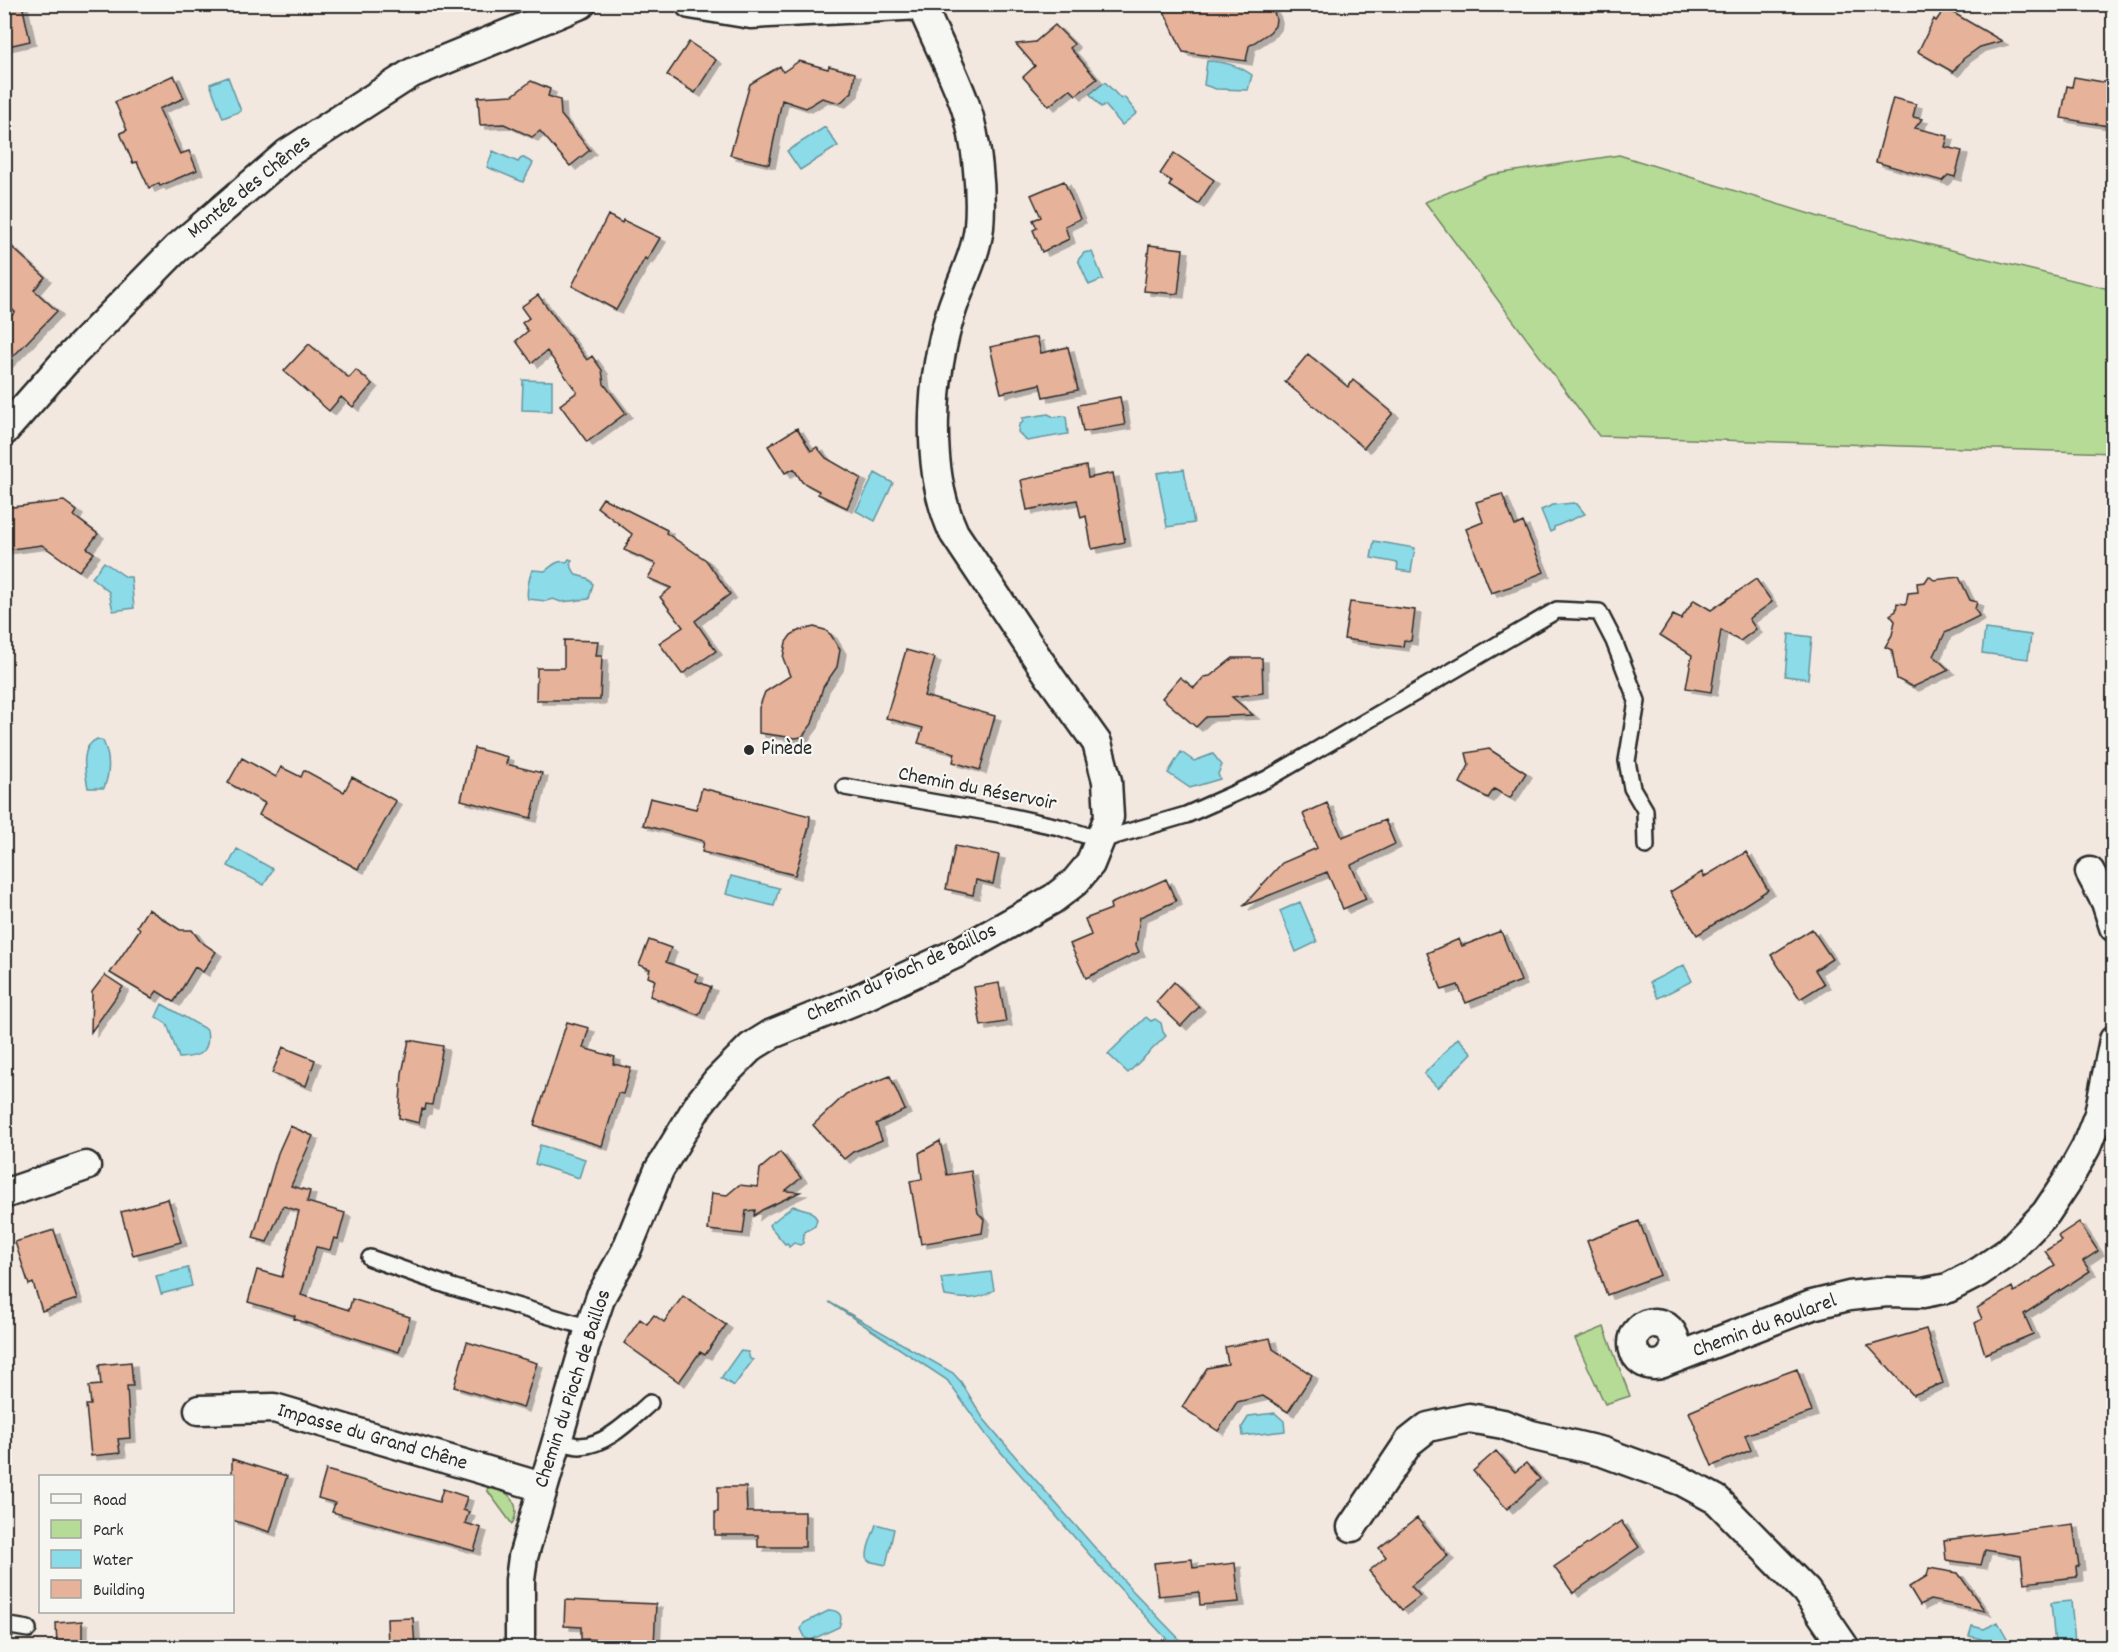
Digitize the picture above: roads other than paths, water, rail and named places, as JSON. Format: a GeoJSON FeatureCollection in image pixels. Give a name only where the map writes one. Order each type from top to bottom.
{"type":"FeatureCollection","features":[{"type":"Feature","properties":{"kind":"street","name":"Montée des Chênes"},"geometry":{"type":"LineString","coordinates":[[4,431],[63,364],[176,249],[288,153],[412,73],[581,4]]}},
{"type":"Feature","properties":{"kind":"street"},"geometry":{"type":"LineString","coordinates":[[690,4],[751,14],[921,5]]}},
{"type":"Feature","properties":{"kind":"street","name":"Chemin du Pioch de Baillos"},"geometry":{"type":"LineString","coordinates":[[519,1647],[520,1580],[523,1557],[590,1328],[601,1296],[626,1251],[659,1170],[699,1104],[752,1047],[772,1034],[858,999],[957,953],[1053,899],[1075,882],[1090,864],[1109,817],[1109,799],[1103,762],[1097,743],[954,533],[946,516],[942,499],[933,419],[935,381],[952,310],[977,241],[979,224],[977,173],[975,138],[965,104],[921,5]]}},
{"type":"Feature","properties":{"kind":"street"},"geometry":{"type":"LineString","coordinates":[[2090,872],[2106,902],[2114,927]]}},
{"type":"Feature","properties":{"kind":"street","name":"Chemin du Roularel"},"geometry":{"type":"LineString","coordinates":[[1665,1362],[1812,1305],[1849,1296],[1887,1292],[1923,1293],[1948,1288],[1979,1272],[2008,1252],[2046,1213],[2086,1146],[2099,1114],[2114,1041]]}},
{"type":"Feature","properties":{"kind":"street"},"geometry":{"type":"LineString","coordinates":[[4,1194],[86,1166]]}},
{"type":"Feature","properties":{"kind":"street"},"geometry":{"type":"LineString","coordinates":[[1674,1336],[1675,1351],[1665,1362],[1655,1365],[1641,1361],[1635,1353],[1634,1338],[1644,1326],[1653,1323],[1668,1328],[1674,1336],[1705,1348]]}},
{"type":"Feature","properties":{"kind":"street","name":"Impasse du Grand Chêne"},"geometry":{"type":"LineString","coordinates":[[199,1410],[274,1408],[542,1487]]}},
{"type":"Feature","properties":{"kind":"street"},"geometry":{"type":"LineString","coordinates":[[1352,1527],[1409,1442],[1428,1427],[1469,1418],[1503,1424],[1531,1435],[1603,1452],[1682,1481],[1717,1500],[1806,1591],[1845,1647]]}},
{"type":"Feature","properties":{"kind":"lane"},"geometry":{"type":"LineString","coordinates":[[1101,840],[1186,814],[1267,779],[1557,610],[1599,612],[1614,641],[1637,701],[1627,761],[1632,788],[1645,810],[1646,846]]}},
{"type":"Feature","properties":{"kind":"lane","name":"Chemin du Réservoir"},"geometry":{"type":"LineString","coordinates":[[845,787],[999,814],[1059,827],[1101,840]]}},
{"type":"Feature","properties":{"kind":"lane"},"geometry":{"type":"LineString","coordinates":[[370,1258],[452,1287],[590,1328]]}},
{"type":"Feature","properties":{"kind":"lane"},"geometry":{"type":"LineString","coordinates":[[556,1440],[578,1446],[593,1443],[608,1437],[650,1403]]}},
{"type":"Feature","properties":{"kind":"lane"},"geometry":{"type":"LineString","coordinates":[[4,1625],[28,1629]]}},
{"type":"Feature","properties":{"kind":"water"},"geometry":{"type":"Polygon","coordinates":[[[1207,61],[1231,65],[1252,75],[1248,90],[1216,89],[1204,85],[1207,61]]]}},
{"type":"Feature","properties":{"kind":"water"},"geometry":{"type":"Polygon","coordinates":[[[228,77],[241,111],[223,118],[210,84],[228,77]]]}},
{"type":"Feature","properties":{"kind":"water"},"geometry":{"type":"Polygon","coordinates":[[[1105,82],[1121,99],[1124,97],[1137,113],[1122,125],[1105,105],[1101,107],[1090,94],[1105,82]]]}},
{"type":"Feature","properties":{"kind":"water"},"geometry":{"type":"Polygon","coordinates":[[[825,127],[838,146],[800,170],[787,151],[825,127]]]}},
{"type":"Feature","properties":{"kind":"water"},"geometry":{"type":"Polygon","coordinates":[[[493,151],[518,162],[522,157],[533,163],[523,182],[487,167],[493,151]]]}},
{"type":"Feature","properties":{"kind":"water"},"geometry":{"type":"Polygon","coordinates":[[[1087,252],[1092,252],[1103,279],[1089,285],[1078,260],[1087,252]]]}},
{"type":"Feature","properties":{"kind":"water"},"geometry":{"type":"Polygon","coordinates":[[[523,380],[552,381],[552,411],[522,410],[523,380]]]}},
{"type":"Feature","properties":{"kind":"water"},"geometry":{"type":"Polygon","coordinates":[[[1048,414],[1054,417],[1066,416],[1068,434],[1027,441],[1018,432],[1019,425],[1023,422],[1022,418],[1048,414]]]}},
{"type":"Feature","properties":{"kind":"water"},"geometry":{"type":"Polygon","coordinates":[[[1184,469],[1194,523],[1167,527],[1157,473],[1184,469]]]}},
{"type":"Feature","properties":{"kind":"water"},"geometry":{"type":"Polygon","coordinates":[[[875,473],[893,483],[875,521],[856,511],[875,473]]]}},
{"type":"Feature","properties":{"kind":"water"},"geometry":{"type":"Polygon","coordinates":[[[1577,504],[1585,514],[1554,527],[1554,530],[1550,532],[1541,510],[1553,505],[1577,504]]]}},
{"type":"Feature","properties":{"kind":"water"},"geometry":{"type":"Polygon","coordinates":[[[1374,541],[1415,548],[1411,572],[1397,570],[1398,563],[1371,558],[1374,541]]]}},
{"type":"Feature","properties":{"kind":"water"},"geometry":{"type":"Polygon","coordinates":[[[569,559],[572,560],[570,564],[576,575],[587,578],[593,584],[589,599],[561,602],[553,599],[546,601],[528,599],[528,584],[533,570],[545,571],[569,559]]]}},
{"type":"Feature","properties":{"kind":"water"},"geometry":{"type":"Polygon","coordinates":[[[104,562],[126,577],[131,577],[134,608],[113,611],[109,592],[92,578],[104,562]]]}},
{"type":"Feature","properties":{"kind":"water"},"geometry":{"type":"Polygon","coordinates":[[[1985,629],[2031,635],[2028,659],[1982,653],[1985,629]]]}},
{"type":"Feature","properties":{"kind":"water"},"geometry":{"type":"Polygon","coordinates":[[[1789,634],[1812,637],[1808,679],[1785,676],[1789,634]]]}},
{"type":"Feature","properties":{"kind":"water"},"geometry":{"type":"Polygon","coordinates":[[[97,739],[103,741],[107,753],[107,776],[104,788],[88,788],[85,754],[91,743],[97,739]]]}},
{"type":"Feature","properties":{"kind":"water"},"geometry":{"type":"Polygon","coordinates":[[[1181,752],[1194,761],[1213,754],[1222,765],[1218,774],[1220,779],[1190,788],[1168,773],[1181,752]]]}},
{"type":"Feature","properties":{"kind":"water"},"geometry":{"type":"Polygon","coordinates":[[[237,849],[273,869],[264,885],[228,866],[237,849]]]}},
{"type":"Feature","properties":{"kind":"water"},"geometry":{"type":"Polygon","coordinates":[[[731,876],[779,888],[774,906],[726,894],[731,876]]]}},
{"type":"Feature","properties":{"kind":"water"},"geometry":{"type":"Polygon","coordinates":[[[1300,902],[1317,942],[1296,952],[1280,911],[1300,902]]]}},
{"type":"Feature","properties":{"kind":"water"},"geometry":{"type":"Polygon","coordinates":[[[1684,965],[1692,981],[1658,998],[1650,982],[1684,965]]]}},
{"type":"Feature","properties":{"kind":"water"},"geometry":{"type":"Polygon","coordinates":[[[162,1004],[207,1030],[207,1044],[202,1052],[198,1055],[179,1058],[167,1024],[156,1017],[162,1004]]]}},
{"type":"Feature","properties":{"kind":"water"},"geometry":{"type":"Polygon","coordinates":[[[1146,1017],[1151,1021],[1155,1019],[1161,1023],[1166,1036],[1128,1073],[1108,1054],[1146,1017]]]}},
{"type":"Feature","properties":{"kind":"water"},"geometry":{"type":"Polygon","coordinates":[[[1458,1038],[1472,1053],[1438,1088],[1424,1074],[1458,1038]]]}},
{"type":"Feature","properties":{"kind":"water"},"geometry":{"type":"Polygon","coordinates":[[[540,1145],[585,1159],[579,1178],[535,1164],[540,1145]]]}},
{"type":"Feature","properties":{"kind":"water"},"geometry":{"type":"Polygon","coordinates":[[[793,1206],[811,1211],[817,1219],[815,1226],[804,1232],[803,1243],[800,1245],[794,1243],[789,1247],[769,1225],[793,1206]]]}},
{"type":"Feature","properties":{"kind":"water"},"geometry":{"type":"Polygon","coordinates":[[[188,1268],[192,1286],[161,1294],[156,1276],[188,1268]]]}},
{"type":"Feature","properties":{"kind":"water"},"geometry":{"type":"Polygon","coordinates":[[[991,1272],[994,1290],[988,1294],[971,1298],[945,1296],[941,1278],[991,1272]]]}},
{"type":"Feature","properties":{"kind":"water"},"geometry":{"type":"Polygon","coordinates":[[[829,1302],[953,1373],[983,1418],[1026,1469],[1132,1590],[1187,1647],[1174,1647],[1101,1568],[987,1436],[947,1380],[829,1302]]]}},
{"type":"Feature","properties":{"kind":"water"},"geometry":{"type":"Polygon","coordinates":[[[740,1351],[748,1352],[750,1359],[753,1360],[734,1386],[721,1378],[740,1351]]]}},
{"type":"Feature","properties":{"kind":"water"},"geometry":{"type":"Polygon","coordinates":[[[1275,1413],[1284,1421],[1285,1431],[1243,1436],[1242,1427],[1249,1416],[1275,1413]]]}},
{"type":"Feature","properties":{"kind":"water"},"geometry":{"type":"Polygon","coordinates":[[[876,1524],[894,1529],[886,1565],[868,1561],[867,1557],[876,1524]]]}},
{"type":"Feature","properties":{"kind":"water"},"geometry":{"type":"Polygon","coordinates":[[[2071,1601],[2075,1643],[2055,1645],[2051,1603],[2071,1601]]]}},
{"type":"Feature","properties":{"kind":"water"},"geometry":{"type":"Polygon","coordinates":[[[830,1610],[840,1615],[839,1627],[811,1640],[806,1639],[801,1629],[804,1623],[830,1610]]]}},
{"type":"Feature","properties":{"kind":"water"},"geometry":{"type":"Polygon","coordinates":[[[1998,1622],[2012,1647],[1985,1647],[1981,1639],[1969,1636],[1972,1626],[1984,1629],[1998,1622]]]}},
{"type":"Feature","properties":{"kind":"place","name":"Pinède"},"geometry":{"type":"Point","coordinates":[749,750]}}]}
